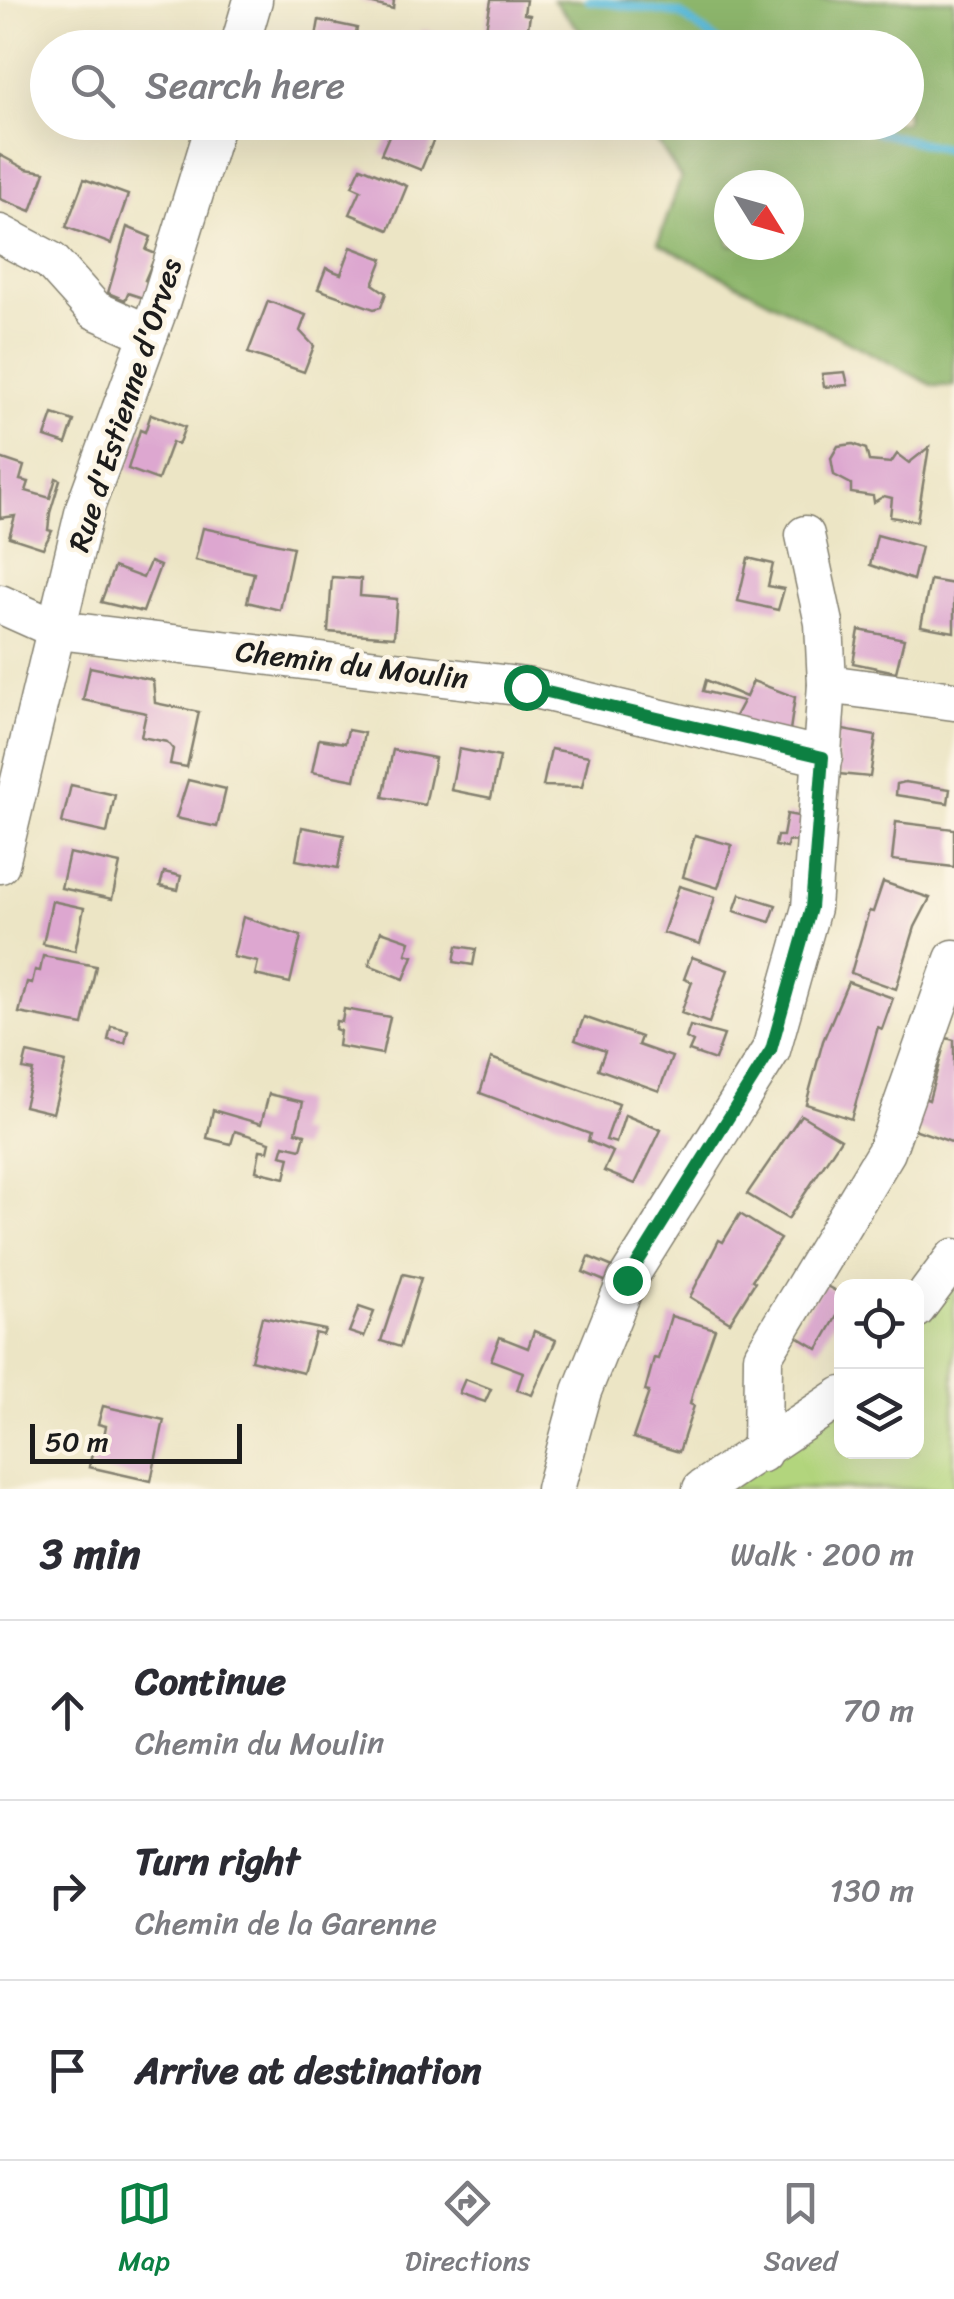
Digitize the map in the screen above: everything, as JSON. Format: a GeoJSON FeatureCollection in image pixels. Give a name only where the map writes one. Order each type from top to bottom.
{"type":"FeatureCollection","features":[{"type":"Feature","properties":{"kind":"street"},"geometry":{"type":"LineString","coordinates":[[244,30],[253,0]]}},
{"type":"Feature","properties":{"kind":"street","name":"Rue d'Estienne d'Orves"},"geometry":{"type":"LineString","coordinates":[[0,864],[86,505],[149,334],[210,140]]}},
{"type":"Feature","properties":{"kind":"street"},"geometry":{"type":"LineString","coordinates":[[0,234],[51,261],[95,310],[149,334]]}},
{"type":"Feature","properties":{"kind":"street"},"geometry":{"type":"LineString","coordinates":[[555,1489],[582,1391],[627,1280],[771,1050],[811,908],[827,684],[824,623],[805,535]]}},
{"type":"Feature","properties":{"kind":"street","name":"Chemin du Moulin"},"geometry":{"type":"LineString","coordinates":[[0,604],[58,630],[526,687],[823,757]]}},
{"type":"Feature","properties":{"kind":"street"},"geometry":{"type":"LineString","coordinates":[[827,684],[954,701]]}},
{"type":"Feature","properties":{"kind":"street"},"geometry":{"type":"LineString","coordinates":[[762,1453],[763,1356],[886,1152],[954,959]]}},
{"type":"Feature","properties":{"kind":"street"},"geometry":{"type":"LineString","coordinates":[[924,1298],[954,1258]]}},
{"type":"Feature","properties":{"kind":"street"},"geometry":{"type":"LineString","coordinates":[[702,1489],[762,1453],[834,1402]]}},
{"type":"Feature","properties":{"kind":"green space"},"geometry":{"type":"Polygon","coordinates":[[[553,0],[954,0],[954,386],[934,386],[658,243],[681,178],[656,140],[924,140],[924,30],[580,30],[553,0]]]}},
{"type":"Feature","properties":{"kind":"green space"},"geometry":{"type":"Polygon","coordinates":[[[954,1258],[954,1489],[702,1489],[834,1401],[834,1459],[924,1459],[924,1299],[954,1258]]]}},
{"type":"Feature","properties":{"kind":"building"},"geometry":{"type":"Polygon","coordinates":[[[357,0],[394,0],[393,9],[357,0]]]}},
{"type":"Feature","properties":{"kind":"building"},"geometry":{"type":"Polygon","coordinates":[[[491,0],[526,0],[524,14],[530,15],[528,30],[486,30],[491,0]]]}},
{"type":"Feature","properties":{"kind":"building"},"geometry":{"type":"Polygon","coordinates":[[[319,20],[357,28],[357,30],[317,30],[319,20]]]}},
{"type":"Feature","properties":{"kind":"building"},"geometry":{"type":"Polygon","coordinates":[[[387,140],[434,140],[421,170],[381,154],[387,140]]]}},
{"type":"Feature","properties":{"kind":"building"},"geometry":{"type":"Polygon","coordinates":[[[0,155],[26,169],[45,172],[31,211],[0,199],[0,155]]]}},
{"type":"Feature","properties":{"kind":"building"},"geometry":{"type":"Polygon","coordinates":[[[361,167],[407,186],[389,230],[350,214],[361,190],[352,186],[361,167]]]}},
{"type":"Feature","properties":{"kind":"building"},"geometry":{"type":"Polygon","coordinates":[[[84,179],[128,195],[111,244],[66,227],[84,179]]]}},
{"type":"Feature","properties":{"kind":"building"},"geometry":{"type":"Polygon","coordinates":[[[127,227],[151,237],[146,250],[156,254],[145,280],[152,283],[146,299],[128,293],[125,300],[108,293],[127,227]]]}},
{"type":"Feature","properties":{"kind":"building"},"geometry":{"type":"Polygon","coordinates":[[[351,247],[383,259],[373,284],[386,293],[381,307],[374,309],[318,289],[326,268],[341,274],[351,247]]]}},
{"type":"Feature","properties":{"kind":"building"},"geometry":{"type":"Polygon","coordinates":[[[268,301],[306,315],[300,331],[314,346],[304,372],[248,353],[268,301]]]}},
{"type":"Feature","properties":{"kind":"building"},"geometry":{"type":"Polygon","coordinates":[[[845,372],[848,385],[824,387],[822,374],[845,372]]]}},
{"type":"Feature","properties":{"kind":"building"},"geometry":{"type":"Polygon","coordinates":[[[53,414],[74,421],[66,444],[45,437],[53,414]]]}},
{"type":"Feature","properties":{"kind":"building"},"geometry":{"type":"Polygon","coordinates":[[[151,414],[185,427],[178,445],[172,442],[158,480],[128,469],[140,430],[145,432],[151,414]]]}},
{"type":"Feature","properties":{"kind":"building"},"geometry":{"type":"Polygon","coordinates":[[[853,444],[866,449],[869,461],[891,463],[897,454],[909,463],[929,447],[917,521],[890,517],[892,498],[884,496],[874,502],[873,496],[851,493],[851,484],[834,475],[831,458],[838,446],[853,444]]]}},
{"type":"Feature","properties":{"kind":"building"},"geometry":{"type":"Polygon","coordinates":[[[0,458],[24,466],[20,480],[29,482],[26,491],[50,498],[56,478],[60,480],[50,513],[48,530],[52,531],[43,548],[9,537],[15,516],[0,518],[0,458]]]}},
{"type":"Feature","properties":{"kind":"building"},"geometry":{"type":"Polygon","coordinates":[[[203,528],[293,547],[280,610],[247,602],[254,573],[195,560],[203,528]]]}},
{"type":"Feature","properties":{"kind":"building"},"geometry":{"type":"Polygon","coordinates":[[[877,535],[921,547],[913,580],[870,565],[877,535]]]}},
{"type":"Feature","properties":{"kind":"building"},"geometry":{"type":"Polygon","coordinates":[[[748,558],[773,564],[768,586],[784,589],[778,610],[738,601],[748,558]]]}},
{"type":"Feature","properties":{"kind":"building"},"geometry":{"type":"Polygon","coordinates":[[[150,562],[160,566],[143,612],[101,602],[114,567],[143,578],[150,562]]]}},
{"type":"Feature","properties":{"kind":"building"},"geometry":{"type":"Polygon","coordinates":[[[332,577],[361,579],[360,596],[397,599],[394,637],[328,632],[332,577]]]}},
{"type":"Feature","properties":{"kind":"building"},"geometry":{"type":"Polygon","coordinates":[[[930,580],[954,584],[954,632],[921,626],[930,580]]]}},
{"type":"Feature","properties":{"kind":"building"},"geometry":{"type":"Polygon","coordinates":[[[859,630],[904,639],[896,672],[853,663],[859,630]]]}},
{"type":"Feature","properties":{"kind":"building"},"geometry":{"type":"Polygon","coordinates":[[[90,667],[153,680],[155,703],[199,712],[187,767],[170,764],[173,749],[167,742],[141,737],[146,713],[83,700],[90,667]]]}},
{"type":"Feature","properties":{"kind":"building"},"geometry":{"type":"Polygon","coordinates":[[[706,680],[746,697],[753,681],[795,697],[789,737],[732,722],[743,701],[703,691],[706,680]]]}},
{"type":"Feature","properties":{"kind":"building"},"geometry":{"type":"Polygon","coordinates":[[[834,724],[843,726],[843,730],[876,736],[870,777],[839,774],[834,724]]]}},
{"type":"Feature","properties":{"kind":"building"},"geometry":{"type":"Polygon","coordinates":[[[348,730],[364,733],[355,780],[312,772],[319,739],[345,743],[348,730]]]}},
{"type":"Feature","properties":{"kind":"building"},"geometry":{"type":"Polygon","coordinates":[[[459,749],[500,757],[491,798],[451,790],[459,749]]]}},
{"type":"Feature","properties":{"kind":"building"},"geometry":{"type":"Polygon","coordinates":[[[551,749],[589,756],[582,787],[543,786],[551,749]]]}},
{"type":"Feature","properties":{"kind":"building"},"geometry":{"type":"Polygon","coordinates":[[[393,750],[435,758],[425,805],[383,797],[393,750]]]}},
{"type":"Feature","properties":{"kind":"building"},"geometry":{"type":"Polygon","coordinates":[[[188,780],[226,789],[217,827],[176,818],[188,780]]]}},
{"type":"Feature","properties":{"kind":"building"},"geometry":{"type":"Polygon","coordinates":[[[897,784],[950,789],[948,803],[896,795],[897,784]]]}},
{"type":"Feature","properties":{"kind":"building"},"geometry":{"type":"Polygon","coordinates":[[[71,785],[115,795],[107,833],[62,823],[71,785]]]}},
{"type":"Feature","properties":{"kind":"building"},"geometry":{"type":"Polygon","coordinates":[[[787,814],[803,817],[799,842],[788,841],[787,848],[775,846],[777,836],[783,836],[787,814]]]}},
{"type":"Feature","properties":{"kind":"building"},"geometry":{"type":"Polygon","coordinates":[[[896,822],[954,829],[954,867],[892,860],[896,822]]]}},
{"type":"Feature","properties":{"kind":"building"},"geometry":{"type":"Polygon","coordinates":[[[302,827],[344,835],[338,868],[296,860],[302,827]]]}},
{"type":"Feature","properties":{"kind":"building"},"geometry":{"type":"Polygon","coordinates":[[[695,835],[732,845],[718,888],[683,877],[695,835]]]}},
{"type":"Feature","properties":{"kind":"building"},"geometry":{"type":"Polygon","coordinates":[[[69,853],[120,864],[112,899],[61,888],[69,853]]]}},
{"type":"Feature","properties":{"kind":"building"},"geometry":{"type":"Polygon","coordinates":[[[164,872],[181,876],[178,890],[160,886],[164,872]]]}},
{"type":"Feature","properties":{"kind":"building"},"geometry":{"type":"Polygon","coordinates":[[[883,882],[930,898],[915,927],[896,989],[851,973],[869,911],[873,912],[883,882]]]}},
{"type":"Feature","properties":{"kind":"building"},"geometry":{"type":"Polygon","coordinates":[[[679,886],[715,897],[700,944],[663,933],[679,886]]]}},
{"type":"Feature","properties":{"kind":"building"},"geometry":{"type":"Polygon","coordinates":[[[740,894],[776,905],[770,922],[734,911],[740,894]]]}},
{"type":"Feature","properties":{"kind":"building"},"geometry":{"type":"Polygon","coordinates":[[[52,901],[84,908],[75,951],[43,944],[52,901]]]}},
{"type":"Feature","properties":{"kind":"building"},"geometry":{"type":"Polygon","coordinates":[[[243,917],[301,936],[290,983],[255,975],[258,962],[233,957],[243,917]]]}},
{"type":"Feature","properties":{"kind":"building"},"geometry":{"type":"Polygon","coordinates":[[[381,931],[410,941],[406,954],[413,956],[404,979],[369,965],[381,931]]]}},
{"type":"Feature","properties":{"kind":"building"},"geometry":{"type":"Polygon","coordinates":[[[457,946],[476,949],[473,965],[454,962],[457,946]]]}},
{"type":"Feature","properties":{"kind":"building"},"geometry":{"type":"Polygon","coordinates":[[[43,956],[96,966],[83,1025],[19,1013],[27,982],[32,983],[35,970],[40,971],[43,956]]]}},
{"type":"Feature","properties":{"kind":"building"},"geometry":{"type":"Polygon","coordinates":[[[692,957],[728,970],[709,1023],[681,1013],[692,982],[684,979],[692,957]]]}},
{"type":"Feature","properties":{"kind":"building"},"geometry":{"type":"Polygon","coordinates":[[[848,982],[893,998],[882,1029],[878,1027],[851,1119],[806,1104],[823,1041],[848,982]]]}},
{"type":"Feature","properties":{"kind":"building"},"geometry":{"type":"Polygon","coordinates":[[[344,1009],[390,1017],[382,1054],[338,1046],[340,1031],[335,1029],[336,1021],[342,1022],[344,1009]]]}},
{"type":"Feature","properties":{"kind":"building"},"geometry":{"type":"Polygon","coordinates":[[[584,1017],[641,1037],[638,1045],[672,1057],[659,1091],[598,1069],[605,1051],[575,1040],[584,1017]]]}},
{"type":"Feature","properties":{"kind":"building"},"geometry":{"type":"Polygon","coordinates":[[[111,1026],[128,1030],[125,1043],[108,1040],[111,1026]]]}},
{"type":"Feature","properties":{"kind":"building"},"geometry":{"type":"Polygon","coordinates":[[[690,1026],[724,1035],[715,1060],[689,1051],[693,1042],[686,1038],[690,1026]]]}},
{"type":"Feature","properties":{"kind":"building"},"geometry":{"type":"Polygon","coordinates":[[[946,1038],[954,1040],[954,1143],[911,1128],[921,1097],[929,1100],[946,1038]]]}},
{"type":"Feature","properties":{"kind":"building"},"geometry":{"type":"Polygon","coordinates":[[[27,1053],[66,1062],[53,1113],[24,1106],[33,1071],[23,1069],[27,1053]]]}},
{"type":"Feature","properties":{"kind":"building"},"geometry":{"type":"Polygon","coordinates":[[[491,1058],[619,1104],[606,1140],[616,1143],[625,1115],[661,1130],[635,1184],[604,1171],[613,1152],[588,1141],[590,1134],[480,1093],[491,1058]]]}},
{"type":"Feature","properties":{"kind":"building"},"geometry":{"type":"Polygon","coordinates":[[[269,1094],[303,1102],[296,1132],[305,1134],[301,1149],[284,1145],[281,1155],[290,1157],[285,1178],[256,1171],[260,1150],[268,1151],[270,1142],[235,1131],[231,1144],[207,1138],[213,1110],[261,1124],[269,1094]]]}},
{"type":"Feature","properties":{"kind":"building"},"geometry":{"type":"Polygon","coordinates":[[[801,1115],[841,1139],[788,1219],[747,1194],[801,1115]]]}},
{"type":"Feature","properties":{"kind":"building"},"geometry":{"type":"Polygon","coordinates":[[[740,1214],[780,1239],[730,1322],[690,1297],[719,1240],[723,1242],[740,1214]]]}},
{"type":"Feature","properties":{"kind":"building"},"geometry":{"type":"Polygon","coordinates":[[[589,1257],[613,1267],[607,1282],[583,1272],[589,1257]]]}},
{"type":"Feature","properties":{"kind":"building"},"geometry":{"type":"Polygon","coordinates":[[[403,1274],[421,1278],[400,1347],[381,1341],[403,1274]]]}},
{"type":"Feature","properties":{"kind":"building"},"geometry":{"type":"Polygon","coordinates":[[[823,1284],[834,1290],[834,1321],[818,1349],[793,1334],[823,1284]]]}},
{"type":"Feature","properties":{"kind":"building"},"geometry":{"type":"Polygon","coordinates":[[[359,1307],[374,1312],[364,1337],[349,1332],[359,1307]]]}},
{"type":"Feature","properties":{"kind":"building"},"geometry":{"type":"Polygon","coordinates":[[[671,1316],[715,1329],[694,1388],[690,1404],[694,1406],[679,1452],[633,1438],[649,1392],[645,1391],[654,1358],[658,1359],[671,1316]]]}},
{"type":"Feature","properties":{"kind":"building"},"geometry":{"type":"Polygon","coordinates":[[[262,1317],[325,1330],[323,1335],[315,1333],[303,1373],[251,1360],[262,1317]]]}},
{"type":"Feature","properties":{"kind":"building"},"geometry":{"type":"Polygon","coordinates":[[[534,1331],[556,1340],[532,1395],[517,1390],[523,1372],[491,1360],[500,1337],[528,1348],[534,1331]]]}},
{"type":"Feature","properties":{"kind":"building"},"geometry":{"type":"Polygon","coordinates":[[[465,1379],[491,1389],[485,1402],[459,1393],[465,1379]]]}},
{"type":"Feature","properties":{"kind":"building"},"geometry":{"type":"Polygon","coordinates":[[[103,1406],[164,1420],[151,1481],[89,1467],[93,1449],[101,1451],[106,1426],[98,1424],[103,1406]]]}},
{"type":"Feature","properties":{"kind":"waterway"},"geometry":{"type":"LineString","coordinates":[[589,0],[680,14],[702,30]]}},
{"type":"Feature","properties":{"kind":"waterway"},"geometry":{"type":"LineString","coordinates":[[909,140],[954,151]]}},
{"type":"Feature","properties":{"kind":"route"},"geometry":{"type":"LineString","coordinates":[[526,687],[823,757],[811,908],[771,1050],[689,1187],[627,1280]]}}]}
